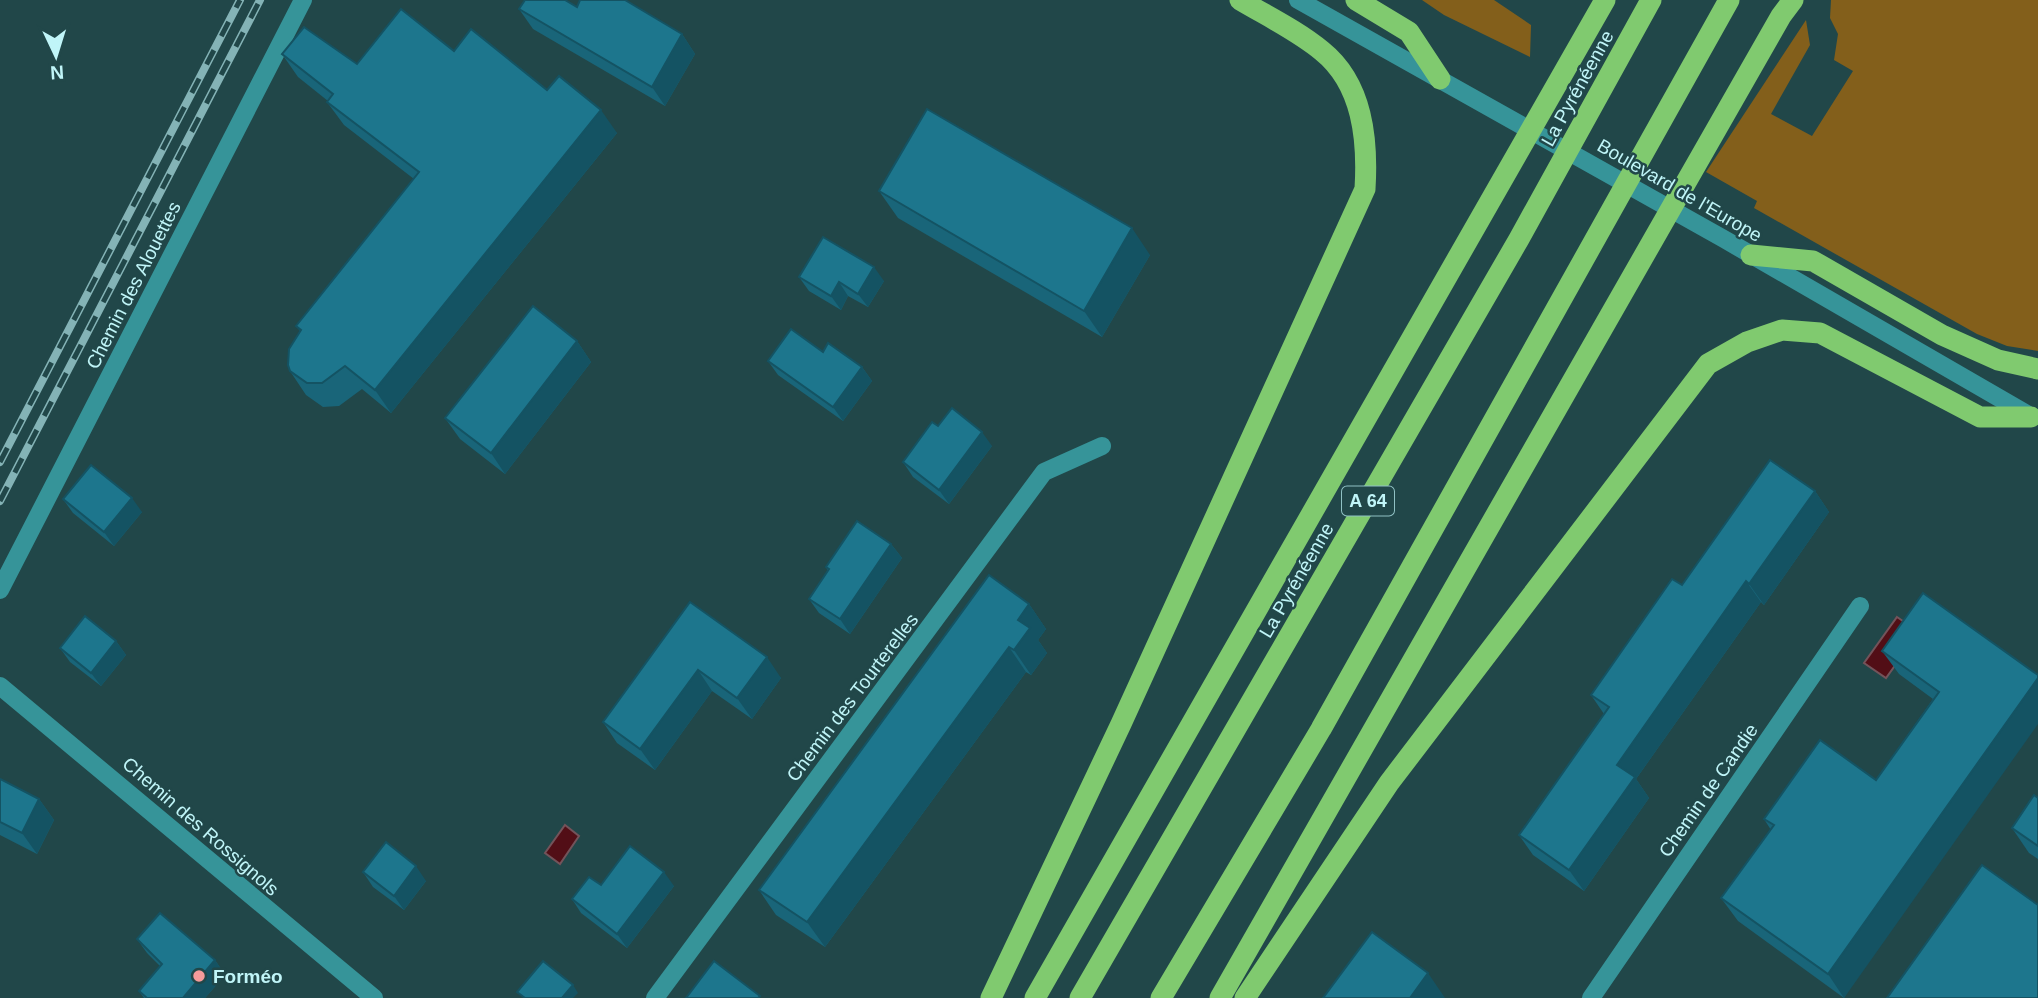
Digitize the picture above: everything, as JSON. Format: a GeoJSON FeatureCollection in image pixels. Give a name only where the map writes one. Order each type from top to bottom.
{"type":"FeatureCollection","features":[{"type":"Feature","properties":{"kind":"highway"},"geometry":{"type":"LineString","coordinates":[[991,998],[1116,736],[1365,189],[1367,155],[1362,117],[1347,80],[1323,51],[1240,0]]}},
{"type":"Feature","properties":{"kind":"highway"},"geometry":{"type":"LineString","coordinates":[[1356,0],[1409,32],[1448,84]]}},
{"type":"Feature","properties":{"kind":"highway"},"geometry":{"type":"LineString","coordinates":[[1035,998],[1605,0]]}},
{"type":"Feature","properties":{"kind":"highway","name":"La Pyrénéenne"},"geometry":{"type":"LineString","coordinates":[[1080,998],[1512,251],[1651,0]]}},
{"type":"Feature","properties":{"kind":"highway"},"geometry":{"type":"LineString","coordinates":[[1161,998],[1321,729],[1729,0]]}},
{"type":"Feature","properties":{"kind":"highway"},"geometry":{"type":"LineString","coordinates":[[1220,998],[1781,16],[1793,0]]}},
{"type":"Feature","properties":{"kind":"highway"},"geometry":{"type":"LineString","coordinates":[[1751,255],[1813,261],[1942,335],[1998,360],[2038,369]]}},
{"type":"Feature","properties":{"kind":"highway"},"geometry":{"type":"LineString","coordinates":[[1245,998],[1389,783],[1708,364],[1747,342],[1782,330],[1820,333],[1980,417],[2035,419]]}},
{"type":"Feature","properties":{"kind":"street","name":"Chemin des Alouettes"},"geometry":{"type":"LineString","coordinates":[[0,590],[303,0]]}},
{"type":"Feature","properties":{"kind":"street","name":"Boulevard de l'Europe"},"geometry":{"type":"LineString","coordinates":[[1298,0],[1724,239],[2035,419]]}},
{"type":"Feature","properties":{"kind":"street","name":"Chemin des Tourterelles"},"geometry":{"type":"LineString","coordinates":[[655,998],[1044,472],[1102,446]]}},
{"type":"Feature","properties":{"kind":"street","name":"Chemin de Candie"},"geometry":{"type":"LineString","coordinates":[[1591,998],[1860,606]]}},
{"type":"Feature","properties":{"kind":"street","name":"Chemin des Rossignols"},"geometry":{"type":"LineString","coordinates":[[0,686],[373,998]]}},
{"type":"Feature","properties":{"kind":"shaded area"},"geometry":{"type":"Polygon","coordinates":[[[1422,0],[1494,0],[1531,25],[1530,57],[1444,15],[1422,0]]]}},
{"type":"Feature","properties":{"kind":"shaded area"},"geometry":{"type":"Polygon","coordinates":[[[1831,0],[2038,0],[2038,351],[2007,346],[1977,334],[1754,208],[1757,201],[1706,172],[1806,20],[1810,45],[1771,114],[1812,136],[1853,71],[1834,60],[1838,34],[1830,18],[1831,0]]]}},
{"type":"Feature","properties":{"kind":"shaded area"},"geometry":{"type":"Polygon","coordinates":[[[1897,617],[1919,632],[1886,678],[1864,663],[1897,617]]]}},
{"type":"Feature","properties":{"kind":"shaded area"},"geometry":{"type":"Polygon","coordinates":[[[565,825],[579,836],[560,864],[545,853],[565,825]]]}},
{"type":"Feature","properties":{"kind":"building"},"geometry":{"type":"Polygon","coordinates":[[[525,0],[565,0],[577,7],[580,0],[625,0],[682,34],[652,87],[519,9],[525,0]]]}},
{"type":"Feature","properties":{"kind":"building"},"geometry":{"type":"Polygon","coordinates":[[[401,9],[454,51],[471,29],[547,90],[559,76],[601,110],[375,390],[345,366],[322,383],[307,383],[290,371],[288,365],[289,349],[301,330],[296,326],[419,172],[327,102],[333,94],[282,54],[304,27],[357,64],[401,9]]]}},
{"type":"Feature","properties":{"kind":"building"},"geometry":{"type":"Polygon","coordinates":[[[927,109],[1132,228],[1084,311],[879,191],[927,109]]]}},
{"type":"Feature","properties":{"kind":"building"},"geometry":{"type":"Polygon","coordinates":[[[823,237],[874,267],[858,294],[839,282],[831,296],[799,277],[823,237]]]}},
{"type":"Feature","properties":{"kind":"building"},"geometry":{"type":"Polygon","coordinates":[[[533,306],[577,341],[491,453],[445,418],[533,306]]]}},
{"type":"Feature","properties":{"kind":"building"},"geometry":{"type":"Polygon","coordinates":[[[791,329],[823,352],[828,343],[862,367],[833,407],[768,361],[791,329]]]}},
{"type":"Feature","properties":{"kind":"building"},"geometry":{"type":"Polygon","coordinates":[[[952,408],[982,432],[939,490],[903,462],[932,422],[938,426],[952,408]]]}},
{"type":"Feature","properties":{"kind":"building"},"geometry":{"type":"Polygon","coordinates":[[[1770,460],[1815,491],[1749,584],[1746,581],[1617,765],[1635,777],[1569,870],[1519,835],[1609,707],[1591,695],[1672,579],[1682,585],[1770,460]]]}},
{"type":"Feature","properties":{"kind":"building"},"geometry":{"type":"Polygon","coordinates":[[[91,465],[132,498],[104,532],[63,499],[91,465]]]}},
{"type":"Feature","properties":{"kind":"building"},"geometry":{"type":"Polygon","coordinates":[[[857,521],[891,544],[840,619],[809,599],[829,569],[826,567],[857,521]]]}},
{"type":"Feature","properties":{"kind":"building"},"geometry":{"type":"Polygon","coordinates":[[[989,575],[1029,604],[1018,620],[1030,628],[1014,650],[1009,647],[807,922],[759,890],[989,575]]]}},
{"type":"Feature","properties":{"kind":"building"},"geometry":{"type":"Polygon","coordinates":[[[1923,593],[2038,675],[2038,678],[1828,974],[1721,898],[1774,825],[1764,819],[1820,740],[1876,780],[1939,692],[1882,651],[1923,593]]]}},
{"type":"Feature","properties":{"kind":"building"},"geometry":{"type":"Polygon","coordinates":[[[690,602],[767,657],[737,698],[698,670],[640,749],[603,722],[690,602]]]}},
{"type":"Feature","properties":{"kind":"building"},"geometry":{"type":"Polygon","coordinates":[[[85,616],[116,641],[91,673],[60,648],[85,616]]]}},
{"type":"Feature","properties":{"kind":"building"},"geometry":{"type":"Polygon","coordinates":[[[0,779],[39,799],[22,833],[0,822],[0,779]]]}},
{"type":"Feature","properties":{"kind":"building"},"geometry":{"type":"Polygon","coordinates":[[[2034,795],[2038,798],[2038,846],[2012,828],[2034,795]]]}},
{"type":"Feature","properties":{"kind":"building"},"geometry":{"type":"Polygon","coordinates":[[[386,842],[416,866],[394,896],[363,872],[386,842]]]}},
{"type":"Feature","properties":{"kind":"building"},"geometry":{"type":"Polygon","coordinates":[[[630,846],[664,872],[617,934],[572,899],[589,877],[601,885],[630,846]]]}},
{"type":"Feature","properties":{"kind":"building"},"geometry":{"type":"Polygon","coordinates":[[[1982,865],[2038,905],[2038,998],[1887,998],[1982,865]]]}},
{"type":"Feature","properties":{"kind":"building"},"geometry":{"type":"Polygon","coordinates":[[[160,913],[215,960],[183,998],[147,998],[139,991],[162,964],[137,939],[160,913]]]}},
{"type":"Feature","properties":{"kind":"building"},"geometry":{"type":"Polygon","coordinates":[[[1372,932],[1428,973],[1410,998],[1323,998],[1372,932]]]}},
{"type":"Feature","properties":{"kind":"building"},"geometry":{"type":"Polygon","coordinates":[[[543,961],[573,985],[562,998],[525,998],[517,992],[543,961]]]}},
{"type":"Feature","properties":{"kind":"building"},"geometry":{"type":"Polygon","coordinates":[[[714,961],[760,996],[686,998],[714,961]]]}},
{"type":"Feature","properties":{"kind":"railway"},"geometry":{"type":"LineString","coordinates":[[0,462],[240,0]]}},
{"type":"Feature","properties":{"kind":"railway"},"geometry":{"type":"LineString","coordinates":[[0,501],[260,0]]}},
{"type":"Feature","properties":{"kind":"place","name":"Forméo"},"geometry":{"type":"Point","coordinates":[199,976]}}]}
